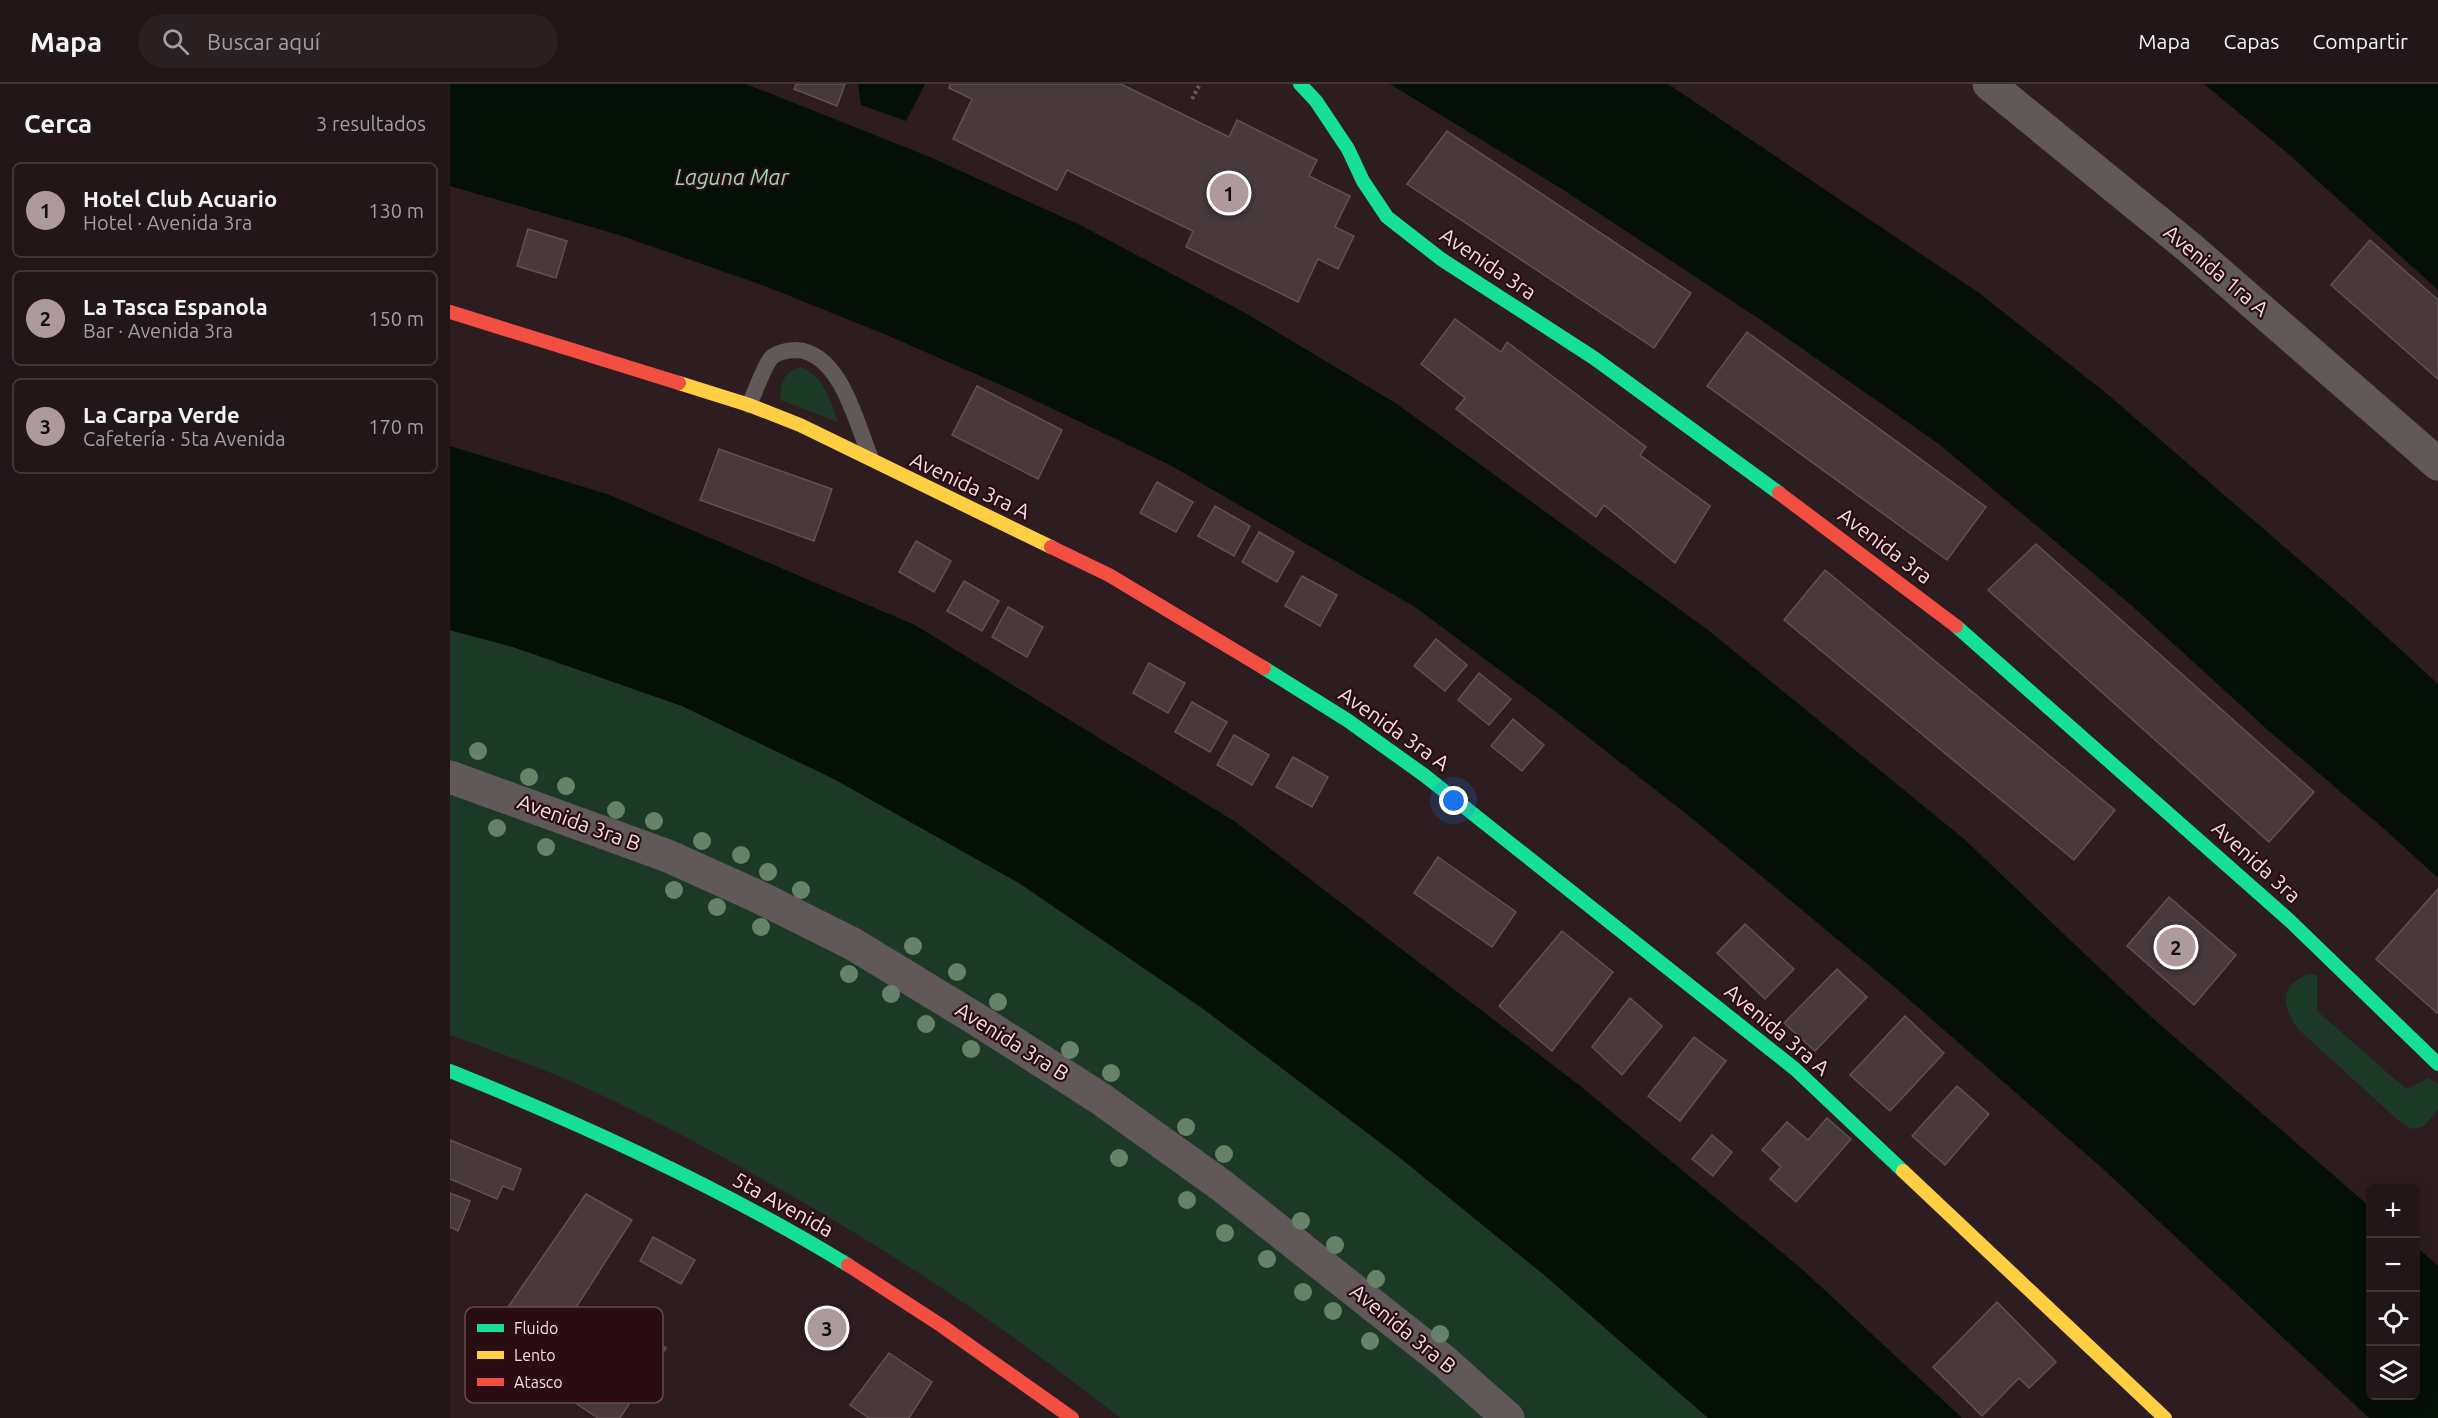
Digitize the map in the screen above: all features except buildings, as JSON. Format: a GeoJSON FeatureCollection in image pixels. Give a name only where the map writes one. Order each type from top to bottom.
{"type":"FeatureCollection","features":[{"type":"Feature","properties":{"kind":"main road","name":"Avenida 3ra"},"geometry":{"type":"LineString","coordinates":[[1300,84],[1316,101],[1335,129],[1348,149],[1363,182],[1387,217],[1441,259],[1603,365],[1756,475],[1950,621],[2281,912],[2438,1064]]}},
{"type":"Feature","properties":{"kind":"main road","name":"Avenida 3ra A"},"geometry":{"type":"LineString","coordinates":[[450,312],[749,405],[800,425],[1108,575],[1278,676],[1347,720],[1424,775],[1796,1069],[2166,1418]]}},
{"type":"Feature","properties":{"kind":"main road","name":"5ta Avenida"},"geometry":{"type":"LineString","coordinates":[[450,1071],[598,1132],[677,1171],[809,1242],[981,1352],[1072,1418]]}},
{"type":"Feature","properties":{"kind":"street","name":"Avenida 1ra A"},"geometry":{"type":"LineString","coordinates":[[1989,84],[2190,248],[2438,464]]}},
{"type":"Feature","properties":{"kind":"street","name":"Avenida 3ra B"},"geometry":{"type":"LineString","coordinates":[[450,777],[668,856],[761,898],[853,944],[1101,1099],[1203,1172],[1445,1362],[1508,1418]]}},
{"type":"Feature","properties":{"kind":"lane"},"geometry":{"type":"LineString","coordinates":[[749,405],[772,358],[788,350],[807,351],[822,360],[837,375],[873,462]]}},
{"type":"Feature","properties":{"kind":"path"},"geometry":{"type":"LineString","coordinates":[[1192,99],[1200,84]]}},
{"type":"Feature","properties":{"kind":"green space"},"geometry":{"type":"Polygon","coordinates":[[[801,367],[816,377],[826,390],[838,422],[780,400],[784,379],[790,372],[801,367]]]}},
{"type":"Feature","properties":{"kind":"green space"},"geometry":{"type":"Polygon","coordinates":[[[450,630],[513,647],[682,706],[834,779],[1019,883],[1202,1008],[1394,1153],[1549,1279],[1708,1418],[1120,1418],[991,1321],[901,1262],[809,1206],[671,1129],[624,1106],[546,1071],[450,1035],[450,630]]]}},
{"type":"Feature","properties":{"kind":"green space"},"geometry":{"type":"Polygon","coordinates":[[[2308,974],[2317,975],[2317,1011],[2406,1089],[2429,1078],[2438,1084],[2438,1110],[2423,1127],[2412,1129],[2399,1121],[2298,1029],[2286,1004],[2287,991],[2298,979],[2308,974]]]}},
{"type":"Feature","properties":{"kind":"water","name":"Laguna Mar"},"geometry":{"type":"Polygon","coordinates":[[[450,84],[746,84],[930,157],[1082,226],[1247,314],[1397,404],[1708,630],[1964,839],[2149,1015],[2366,1204],[2366,1400],[2420,1400],[2420,1250],[2438,1266],[2438,1418],[2369,1418],[2101,1167],[1890,983],[1689,816],[1556,712],[1415,607],[1170,465],[1028,397],[889,336],[765,286],[619,235],[450,186],[450,84]]]}},
{"type":"Feature","properties":{"kind":"water"},"geometry":{"type":"Polygon","coordinates":[[[858,84],[925,84],[906,121],[861,105],[858,84]]]}},
{"type":"Feature","properties":{"kind":"water"},"geometry":{"type":"Polygon","coordinates":[[[1390,84],[1668,84],[1979,293],[2106,393],[2354,607],[2438,684],[2438,878],[2269,731],[2131,605],[1939,444],[1761,320],[1562,189],[1390,84]]]}},
{"type":"Feature","properties":{"kind":"water"},"geometry":{"type":"Polygon","coordinates":[[[2204,84],[2438,84],[2438,290],[2285,151],[2204,84]]]}},
{"type":"Feature","properties":{"kind":"water"},"geometry":{"type":"Polygon","coordinates":[[[450,446],[607,494],[915,625],[1234,821],[1579,1085],[1803,1270],[1962,1418],[1708,1418],[1549,1279],[1394,1153],[1202,1008],[1019,883],[834,779],[682,706],[513,647],[450,630],[450,446]]]}},
{"type":"Feature","properties":{"kind":"traffic: fast"},"geometry":{"type":"LineString","coordinates":[[1300,84],[1316,101],[1348,149],[1363,181],[1387,217],[1441,259],[1594,358],[1779,493]]}},
{"type":"Feature","properties":{"kind":"traffic: fast"},"geometry":{"type":"LineString","coordinates":[[1956,626],[2289,920],[2438,1064]]}},
{"type":"Feature","properties":{"kind":"traffic: fast"},"geometry":{"type":"LineString","coordinates":[[1264,668],[1347,720],[1424,775],[1795,1069],[1903,1171]]}},
{"type":"Feature","properties":{"kind":"traffic: fast"},"geometry":{"type":"LineString","coordinates":[[450,1071],[603,1136],[703,1184],[848,1265]]}},
{"type":"Feature","properties":{"kind":"traffic: slow"},"geometry":{"type":"LineString","coordinates":[[679,383],[749,405],[800,425],[1051,547]]}},
{"type":"Feature","properties":{"kind":"traffic: slow"},"geometry":{"type":"LineString","coordinates":[[1903,1171],[2165,1418]]}},
{"type":"Feature","properties":{"kind":"traffic: jam"},"geometry":{"type":"LineString","coordinates":[[450,312],[679,383]]}},
{"type":"Feature","properties":{"kind":"traffic: jam"},"geometry":{"type":"LineString","coordinates":[[1779,493],[1956,626]]}},
{"type":"Feature","properties":{"kind":"traffic: jam"},"geometry":{"type":"LineString","coordinates":[[1051,547],[1109,575],[1264,668]]}},
{"type":"Feature","properties":{"kind":"traffic: jam"},"geometry":{"type":"LineString","coordinates":[[848,1265],[942,1326],[1072,1418]]}},
{"type":"Feature","properties":{"kind":"place","name":"Hotel Club Acuario"},"geometry":{"type":"Point","coordinates":[1229,193]}},
{"type":"Feature","properties":{"kind":"place","name":"La Tasca Espanola"},"geometry":{"type":"Point","coordinates":[2176,947]}},
{"type":"Feature","properties":{"kind":"place","name":"La Carpa Verde"},"geometry":{"type":"Point","coordinates":[827,1328]}}]}
